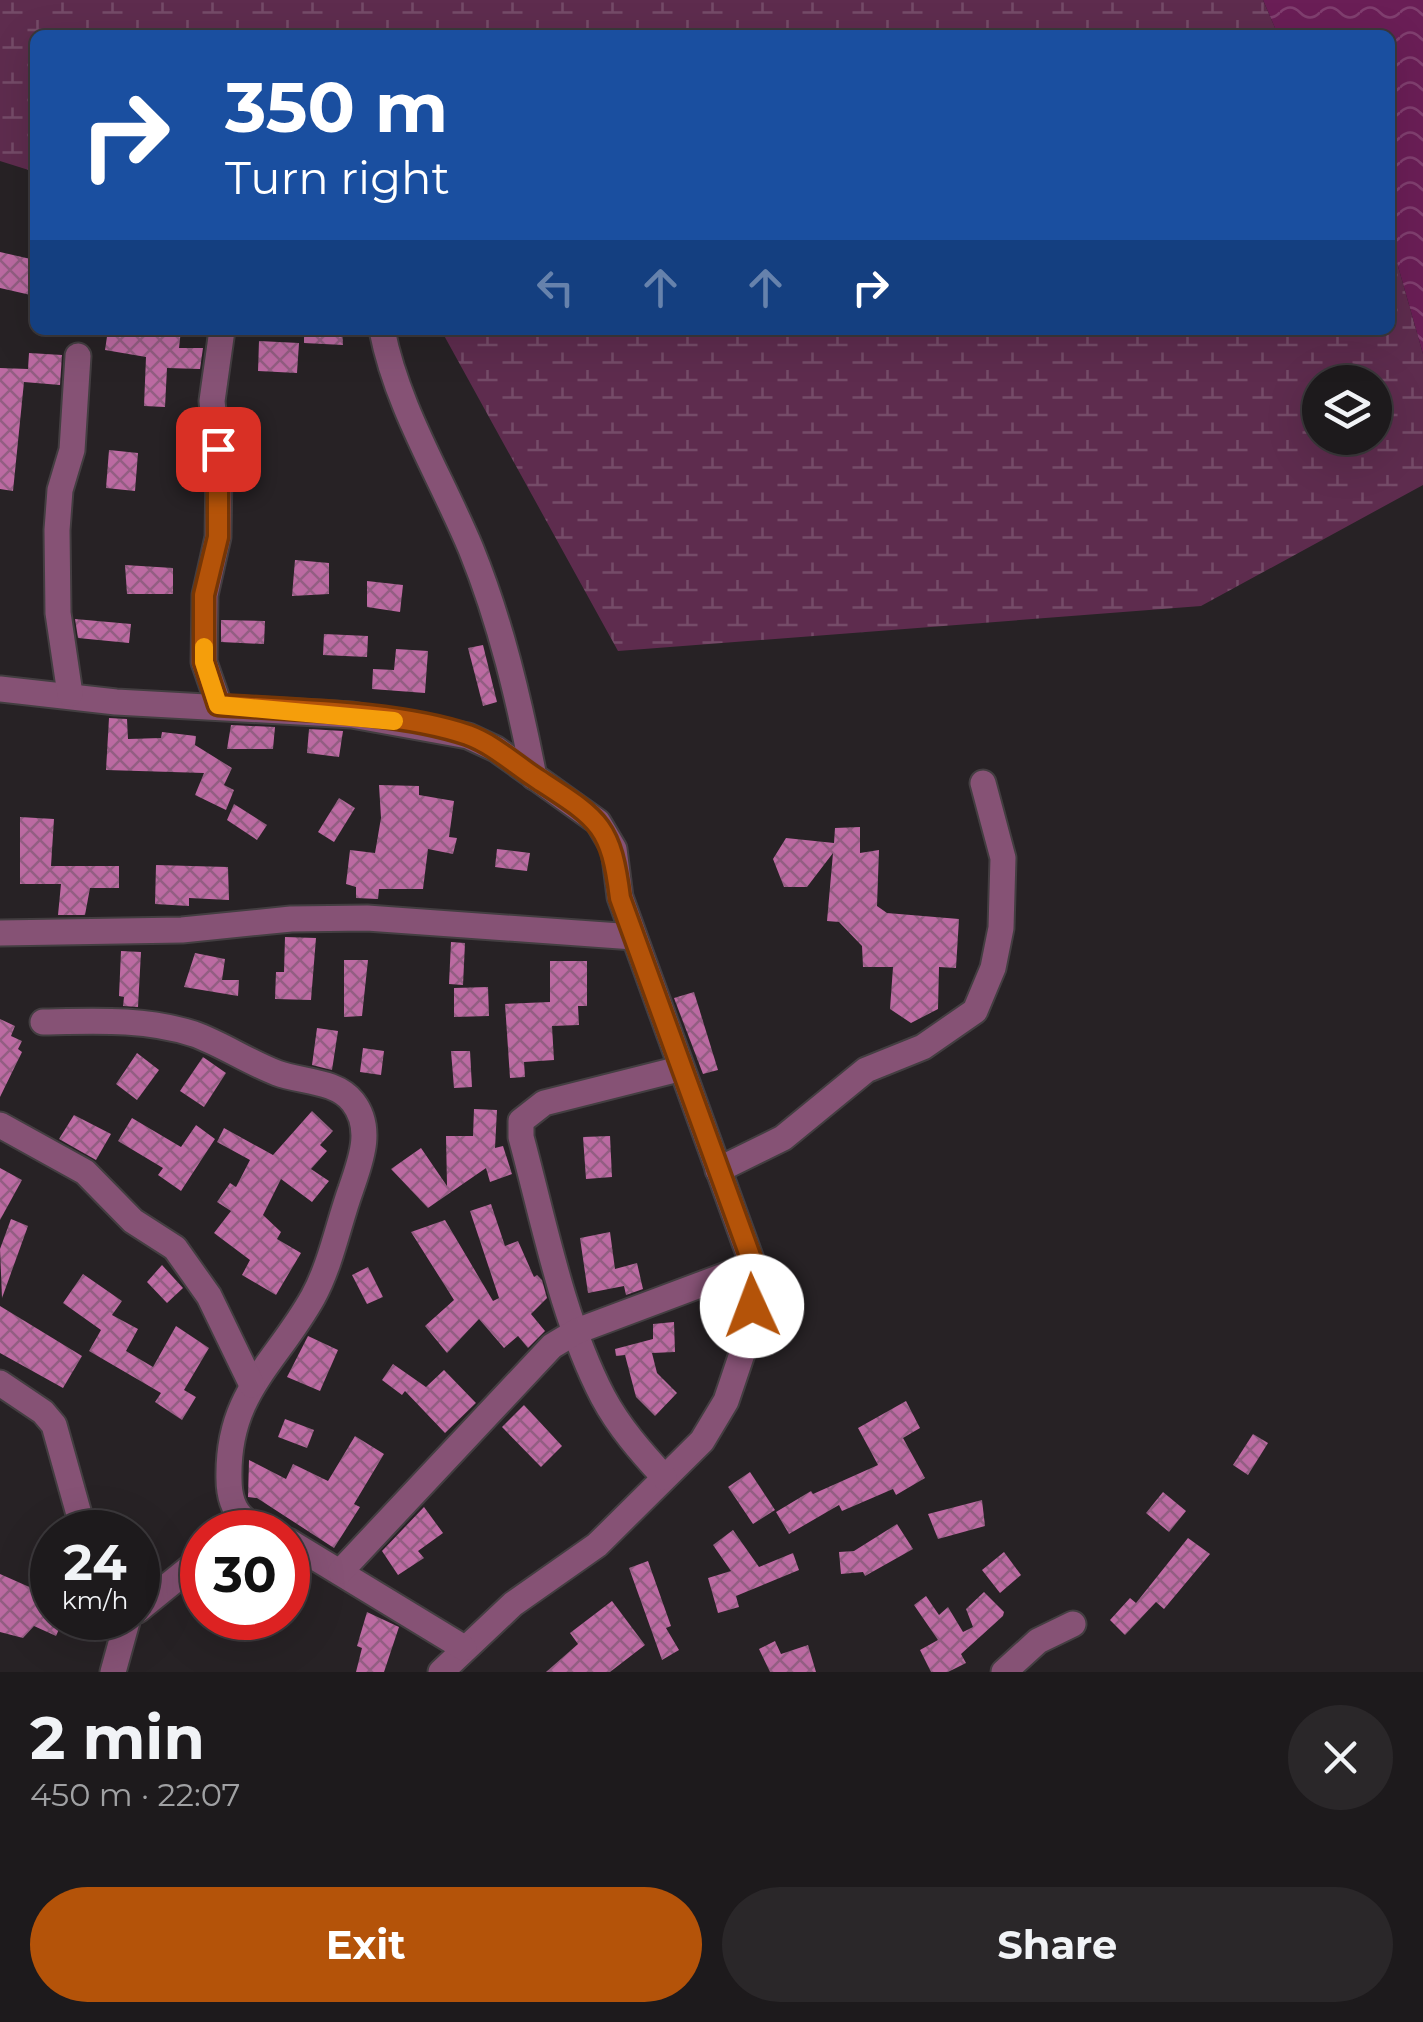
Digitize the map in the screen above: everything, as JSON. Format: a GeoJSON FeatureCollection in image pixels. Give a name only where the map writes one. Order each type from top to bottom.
{"type":"FeatureCollection","features":[{"type":"Feature","properties":{"kind":"street"},"geometry":{"type":"LineString","coordinates":[[218,705],[204,662],[204,595],[218,537],[220,470],[212,402],[221,335]]}},
{"type":"Feature","properties":{"kind":"street"},"geometry":{"type":"LineString","coordinates":[[384,335],[400,390],[472,552],[507,654],[534,778]]}},
{"type":"Feature","properties":{"kind":"street"},"geometry":{"type":"LineString","coordinates":[[70,694],[58,612],[58,530],[60,490],[72,450],[78,356]]}},
{"type":"Feature","properties":{"kind":"street"},"geometry":{"type":"LineString","coordinates":[[0,689],[116,702],[352,715],[453,732],[496,749],[598,822],[614,849],[620,898],[753,1264],[749,1334],[726,1401],[702,1441],[597,1545],[513,1604],[441,1672]]}},
{"type":"Feature","properties":{"kind":"street"},"geometry":{"type":"LineString","coordinates":[[718,1170],[783,1138],[866,1070],[923,1047],[975,1011],[994,968],[1004,858],[983,783]]}},
{"type":"Feature","properties":{"kind":"street"},"geometry":{"type":"LineString","coordinates":[[0,933],[182,930],[368,918],[634,937]]}},
{"type":"Feature","properties":{"kind":"street"},"geometry":{"type":"LineString","coordinates":[[42,1022],[165,1026],[197,1035],[279,1074],[334,1088],[352,1100],[361,1114],[365,1130],[361,1159],[326,1267],[312,1298],[240,1406],[228,1464],[236,1510]]}},
{"type":"Feature","properties":{"kind":"street"},"geometry":{"type":"LineString","coordinates":[[664,1477],[626,1435],[602,1395],[577,1330],[521,1137],[521,1122],[544,1103],[679,1069]]}},
{"type":"Feature","properties":{"kind":"street"},"geometry":{"type":"LineString","coordinates":[[0,1125],[86,1172],[133,1220],[175,1248],[209,1296],[252,1385]]}},
{"type":"Feature","properties":{"kind":"street"},"geometry":{"type":"LineString","coordinates":[[341,1571],[504,1392],[552,1346],[577,1330],[753,1264]]}},
{"type":"Feature","properties":{"kind":"street"},"geometry":{"type":"LineString","coordinates":[[0,1384],[43,1412],[54,1425],[78,1510]]}},
{"type":"Feature","properties":{"kind":"street"},"geometry":{"type":"LineString","coordinates":[[310,1553],[464,1648]]}},
{"type":"Feature","properties":{"kind":"street"},"geometry":{"type":"LineString","coordinates":[[160,1591],[180,1575]]}},
{"type":"Feature","properties":{"kind":"street"},"geometry":{"type":"LineString","coordinates":[[1004,1672],[1038,1640],[1073,1624]]}},
{"type":"Feature","properties":{"kind":"street"},"geometry":{"type":"LineString","coordinates":[[113,1672],[122,1640]]}},
{"type":"Feature","properties":{"kind":"green space"},"geometry":{"type":"Polygon","coordinates":[[[0,0],[1263,0],[1276,30],[30,30],[30,170],[0,161],[0,0]]]}},
{"type":"Feature","properties":{"kind":"green space"},"geometry":{"type":"Polygon","coordinates":[[[1395,256],[1423,354],[1423,485],[1201,606],[618,651],[444,335],[1395,335],[1395,256]]]}},
{"type":"Feature","properties":{"kind":"water"},"geometry":{"type":"Polygon","coordinates":[[[1263,0],[1423,0],[1423,354],[1395,256],[1395,30],[1276,30],[1263,0]]]}},
{"type":"Feature","properties":{"kind":"building"},"geometry":{"type":"Polygon","coordinates":[[[0,252],[30,259],[30,295],[0,288],[0,252]]]}},
{"type":"Feature","properties":{"kind":"building"},"geometry":{"type":"Polygon","coordinates":[[[107,335],[180,335],[179,348],[203,348],[200,369],[167,368],[165,407],[144,406],[146,357],[105,350],[107,335]]]}},
{"type":"Feature","properties":{"kind":"building"},"geometry":{"type":"Polygon","coordinates":[[[304,335],[342,335],[343,345],[304,343],[304,335]]]}},
{"type":"Feature","properties":{"kind":"building"},"geometry":{"type":"Polygon","coordinates":[[[259,341],[299,343],[297,373],[258,371],[259,341]]]}},
{"type":"Feature","properties":{"kind":"building"},"geometry":{"type":"Polygon","coordinates":[[[29,353],[62,355],[60,385],[24,382],[13,491],[0,489],[0,368],[28,369],[29,353]]]}},
{"type":"Feature","properties":{"kind":"building"},"geometry":{"type":"Polygon","coordinates":[[[109,450],[138,453],[135,491],[106,488],[109,450]]]}},
{"type":"Feature","properties":{"kind":"building"},"geometry":{"type":"Polygon","coordinates":[[[295,560],[329,563],[329,594],[292,596],[295,560]]]}},
{"type":"Feature","properties":{"kind":"building"},"geometry":{"type":"Polygon","coordinates":[[[125,565],[173,568],[173,594],[127,594],[125,565]]]}},
{"type":"Feature","properties":{"kind":"building"},"geometry":{"type":"Polygon","coordinates":[[[367,581],[403,585],[400,612],[367,607],[367,581]]]}},
{"type":"Feature","properties":{"kind":"building"},"geometry":{"type":"Polygon","coordinates":[[[75,619],[131,624],[129,643],[78,638],[75,619]]]}},
{"type":"Feature","properties":{"kind":"building"},"geometry":{"type":"Polygon","coordinates":[[[221,620],[265,621],[264,644],[221,642],[221,620]]]}},
{"type":"Feature","properties":{"kind":"building"},"geometry":{"type":"Polygon","coordinates":[[[324,634],[368,636],[367,657],[323,655],[324,634]]]}},
{"type":"Feature","properties":{"kind":"building"},"geometry":{"type":"Polygon","coordinates":[[[483,645],[497,702],[483,706],[468,648],[483,645]]]}},
{"type":"Feature","properties":{"kind":"building"},"geometry":{"type":"Polygon","coordinates":[[[396,649],[428,651],[425,693],[372,689],[373,669],[394,670],[396,649]]]}},
{"type":"Feature","properties":{"kind":"building"},"geometry":{"type":"Polygon","coordinates":[[[109,718],[127,719],[128,739],[161,738],[162,732],[196,736],[195,745],[232,768],[224,785],[234,790],[226,810],[195,795],[204,773],[106,770],[109,718]]]}},
{"type":"Feature","properties":{"kind":"building"},"geometry":{"type":"Polygon","coordinates":[[[231,725],[275,727],[273,749],[227,749],[231,725]]]}},
{"type":"Feature","properties":{"kind":"building"},"geometry":{"type":"Polygon","coordinates":[[[309,729],[343,731],[339,757],[307,753],[309,729]]]}},
{"type":"Feature","properties":{"kind":"building"},"geometry":{"type":"Polygon","coordinates":[[[379,785],[419,786],[419,795],[454,801],[449,837],[457,838],[453,854],[428,849],[423,889],[379,889],[378,899],[356,898],[356,887],[346,884],[350,850],[375,853],[381,818],[379,785]]]}},
{"type":"Feature","properties":{"kind":"building"},"geometry":{"type":"Polygon","coordinates":[[[339,798],[355,808],[334,842],[318,832],[339,798]]]}},
{"type":"Feature","properties":{"kind":"building"},"geometry":{"type":"Polygon","coordinates":[[[234,804],[267,825],[257,840],[227,820],[234,804]]]}},
{"type":"Feature","properties":{"kind":"building"},"geometry":{"type":"Polygon","coordinates":[[[20,817],[54,819],[51,866],[119,866],[119,888],[90,888],[85,915],[58,915],[61,884],[20,884],[20,817]]]}},
{"type":"Feature","properties":{"kind":"building"},"geometry":{"type":"Polygon","coordinates":[[[860,827],[860,853],[879,850],[877,906],[887,913],[959,919],[956,968],[939,967],[938,1009],[911,1023],[890,1009],[893,967],[863,967],[862,946],[839,922],[827,921],[833,853],[807,887],[784,887],[773,859],[786,838],[834,843],[835,828],[860,827]]]}},
{"type":"Feature","properties":{"kind":"building"},"geometry":{"type":"Polygon","coordinates":[[[497,849],[530,853],[527,871],[495,867],[497,849]]]}},
{"type":"Feature","properties":{"kind":"building"},"geometry":{"type":"Polygon","coordinates":[[[156,865],[228,867],[229,900],[189,898],[189,906],[155,904],[156,865]]]}},
{"type":"Feature","properties":{"kind":"building"},"geometry":{"type":"Polygon","coordinates":[[[285,937],[316,938],[311,1000],[275,999],[276,972],[284,972],[285,937]]]}},
{"type":"Feature","properties":{"kind":"building"},"geometry":{"type":"Polygon","coordinates":[[[451,942],[465,943],[463,985],[449,984],[451,942]]]}},
{"type":"Feature","properties":{"kind":"building"},"geometry":{"type":"Polygon","coordinates":[[[121,951],[141,952],[138,1007],[123,1006],[124,997],[119,996],[121,951]]]}},
{"type":"Feature","properties":{"kind":"building"},"geometry":{"type":"Polygon","coordinates":[[[195,953],[225,959],[222,980],[239,980],[238,996],[184,987],[195,953]]]}},
{"type":"Feature","properties":{"kind":"building"},"geometry":{"type":"Polygon","coordinates":[[[344,960],[368,960],[362,1016],[344,1017],[344,960]]]}},
{"type":"Feature","properties":{"kind":"building"},"geometry":{"type":"Polygon","coordinates":[[[550,961],[587,961],[587,1006],[578,1006],[579,1025],[552,1026],[554,1060],[524,1062],[525,1077],[510,1078],[505,1004],[550,1002],[550,961]]]}},
{"type":"Feature","properties":{"kind":"building"},"geometry":{"type":"Polygon","coordinates":[[[488,987],[489,1016],[454,1017],[454,988],[488,987]]]}},
{"type":"Feature","properties":{"kind":"building"},"geometry":{"type":"Polygon","coordinates":[[[694,992],[718,1070],[703,1074],[674,998],[694,992]]]}},
{"type":"Feature","properties":{"kind":"building"},"geometry":{"type":"Polygon","coordinates":[[[0,1019],[15,1026],[11,1036],[22,1041],[18,1049],[22,1052],[0,1097],[0,1019]]]}},
{"type":"Feature","properties":{"kind":"building"},"geometry":{"type":"Polygon","coordinates":[[[317,1028],[338,1031],[332,1070],[312,1065],[317,1028]]]}},
{"type":"Feature","properties":{"kind":"building"},"geometry":{"type":"Polygon","coordinates":[[[363,1048],[384,1051],[381,1075],[360,1072],[363,1048]]]}},
{"type":"Feature","properties":{"kind":"building"},"geometry":{"type":"Polygon","coordinates":[[[451,1051],[470,1051],[472,1087],[454,1088],[451,1051]]]}},
{"type":"Feature","properties":{"kind":"building"},"geometry":{"type":"Polygon","coordinates":[[[137,1053],[159,1070],[137,1100],[116,1084],[137,1053]]]}},
{"type":"Feature","properties":{"kind":"building"},"geometry":{"type":"Polygon","coordinates":[[[203,1057],[226,1073],[204,1107],[180,1091],[203,1057]]]}},
{"type":"Feature","properties":{"kind":"building"},"geometry":{"type":"Polygon","coordinates":[[[474,1109],[497,1110],[495,1148],[503,1146],[512,1174],[490,1182],[486,1168],[428,1208],[391,1169],[421,1148],[447,1186],[446,1136],[473,1136],[474,1109]]]}},
{"type":"Feature","properties":{"kind":"building"},"geometry":{"type":"Polygon","coordinates":[[[312,1111],[333,1131],[320,1145],[327,1151],[311,1169],[329,1181],[312,1202],[281,1179],[263,1215],[281,1232],[277,1239],[301,1253],[276,1295],[242,1275],[250,1260],[214,1233],[231,1211],[217,1202],[230,1183],[236,1187],[250,1160],[217,1142],[224,1128],[273,1155],[312,1111]]]}},
{"type":"Feature","properties":{"kind":"building"},"geometry":{"type":"Polygon","coordinates":[[[74,1115],[111,1134],[96,1160],[59,1139],[74,1115]]]}},
{"type":"Feature","properties":{"kind":"building"},"geometry":{"type":"Polygon","coordinates":[[[132,1118],[181,1147],[196,1125],[215,1139],[181,1191],[158,1175],[163,1168],[118,1141],[132,1118]]]}},
{"type":"Feature","properties":{"kind":"building"},"geometry":{"type":"Polygon","coordinates":[[[610,1136],[612,1177],[586,1179],[583,1137],[610,1136]]]}},
{"type":"Feature","properties":{"kind":"building"},"geometry":{"type":"Polygon","coordinates":[[[0,1168],[22,1180],[0,1220],[0,1168]]]}},
{"type":"Feature","properties":{"kind":"building"},"geometry":{"type":"Polygon","coordinates":[[[491,1204],[505,1246],[518,1241],[534,1277],[542,1280],[547,1298],[531,1314],[545,1331],[528,1348],[518,1336],[504,1348],[479,1319],[447,1353],[425,1326],[454,1300],[411,1232],[445,1220],[493,1301],[499,1298],[470,1211],[491,1204]]]}},
{"type":"Feature","properties":{"kind":"building"},"geometry":{"type":"Polygon","coordinates":[[[11,1219],[28,1226],[2,1298],[0,1249],[11,1219]]]}},
{"type":"Feature","properties":{"kind":"building"},"geometry":{"type":"Polygon","coordinates":[[[610,1232],[615,1269],[637,1263],[643,1289],[626,1295],[624,1286],[588,1293],[580,1238],[610,1232]]]}},
{"type":"Feature","properties":{"kind":"building"},"geometry":{"type":"Polygon","coordinates":[[[162,1265],[183,1288],[167,1303],[147,1282],[162,1265]]]}},
{"type":"Feature","properties":{"kind":"building"},"geometry":{"type":"Polygon","coordinates":[[[368,1267],[383,1297],[367,1304],[352,1275],[368,1267]]]}},
{"type":"Feature","properties":{"kind":"building"},"geometry":{"type":"Polygon","coordinates":[[[83,1274],[122,1301],[112,1315],[138,1329],[126,1351],[153,1367],[176,1326],[209,1348],[184,1390],[196,1397],[182,1420],[155,1402],[161,1393],[89,1351],[101,1330],[63,1303],[83,1274]]]}},
{"type":"Feature","properties":{"kind":"building"},"geometry":{"type":"Polygon","coordinates":[[[0,1306],[82,1356],[63,1388],[0,1353],[0,1306]]]}},
{"type":"Feature","properties":{"kind":"building"},"geometry":{"type":"Polygon","coordinates":[[[674,1322],[675,1352],[652,1353],[657,1373],[677,1393],[655,1416],[636,1397],[625,1355],[616,1356],[615,1349],[653,1339],[653,1324],[674,1322]]]}},
{"type":"Feature","properties":{"kind":"building"},"geometry":{"type":"Polygon","coordinates":[[[308,1336],[338,1350],[320,1391],[287,1377],[308,1336]]]}},
{"type":"Feature","properties":{"kind":"building"},"geometry":{"type":"Polygon","coordinates":[[[393,1364],[426,1387],[444,1370],[476,1403],[445,1433],[405,1391],[402,1395],[382,1380],[393,1364]]]}},
{"type":"Feature","properties":{"kind":"building"},"geometry":{"type":"Polygon","coordinates":[[[906,1401],[920,1428],[903,1438],[925,1478],[896,1495],[893,1489],[842,1511],[839,1505],[789,1534],[776,1512],[811,1491],[813,1494],[878,1465],[858,1428],[906,1401]]]}},
{"type":"Feature","properties":{"kind":"building"},"geometry":{"type":"Polygon","coordinates":[[[524,1405],[562,1446],[541,1467],[502,1427],[524,1405]]]}},
{"type":"Feature","properties":{"kind":"building"},"geometry":{"type":"Polygon","coordinates":[[[285,1419],[314,1430],[307,1448],[278,1437],[285,1419]]]}},
{"type":"Feature","properties":{"kind":"building"},"geometry":{"type":"Polygon","coordinates":[[[1253,1434],[1268,1443],[1248,1475],[1233,1465],[1253,1434]]]}},
{"type":"Feature","properties":{"kind":"building"},"geometry":{"type":"Polygon","coordinates":[[[355,1436],[384,1454],[354,1504],[360,1507],[334,1548],[310,1532],[310,1510],[275,1510],[248,1497],[249,1460],[286,1479],[293,1464],[328,1481],[355,1436]]]}},
{"type":"Feature","properties":{"kind":"building"},"geometry":{"type":"Polygon","coordinates":[[[750,1472],[775,1510],[753,1524],[728,1487],[750,1472]]]}},
{"type":"Feature","properties":{"kind":"building"},"geometry":{"type":"Polygon","coordinates":[[[1163,1492],[1186,1511],[1169,1532],[1146,1513],[1163,1492]]]}},
{"type":"Feature","properties":{"kind":"building"},"geometry":{"type":"Polygon","coordinates":[[[982,1500],[985,1526],[938,1539],[928,1514],[982,1500]]]}},
{"type":"Feature","properties":{"kind":"building"},"geometry":{"type":"Polygon","coordinates":[[[424,1507],[443,1533],[418,1551],[424,1558],[398,1575],[382,1551],[424,1507]]]}},
{"type":"Feature","properties":{"kind":"building"},"geometry":{"type":"Polygon","coordinates":[[[897,1524],[913,1549],[865,1576],[863,1572],[841,1574],[839,1552],[854,1551],[897,1524]]]}},
{"type":"Feature","properties":{"kind":"building"},"geometry":{"type":"Polygon","coordinates":[[[733,1530],[759,1567],[793,1553],[799,1570],[736,1596],[739,1607],[718,1613],[708,1578],[731,1571],[713,1545],[733,1530]]]}},
{"type":"Feature","properties":{"kind":"building"},"geometry":{"type":"Polygon","coordinates":[[[1188,1538],[1210,1554],[1164,1609],[1156,1602],[1125,1635],[1110,1620],[1130,1598],[1136,1603],[1188,1538]]]}},
{"type":"Feature","properties":{"kind":"building"},"geometry":{"type":"Polygon","coordinates":[[[1004,1552],[1021,1575],[1000,1593],[982,1570],[1004,1552]]]}},
{"type":"Feature","properties":{"kind":"building"},"geometry":{"type":"Polygon","coordinates":[[[648,1561],[671,1626],[666,1628],[679,1650],[662,1660],[629,1568],[648,1561]]]}},
{"type":"Feature","properties":{"kind":"building"},"geometry":{"type":"Polygon","coordinates":[[[0,1574],[30,1587],[30,1630],[23,1638],[0,1632],[0,1574]]]}},
{"type":"Feature","properties":{"kind":"building"},"geometry":{"type":"Polygon","coordinates":[[[984,1592],[1004,1612],[1003,1616],[961,1654],[966,1663],[948,1672],[931,1672],[920,1650],[938,1640],[914,1605],[926,1596],[939,1615],[948,1607],[963,1632],[973,1627],[966,1609],[984,1592]]]}},
{"type":"Feature","properties":{"kind":"building"},"geometry":{"type":"Polygon","coordinates":[[[612,1601],[645,1645],[610,1672],[546,1672],[578,1644],[570,1633],[612,1601]]]}},
{"type":"Feature","properties":{"kind":"building"},"geometry":{"type":"Polygon","coordinates":[[[367,1612],[399,1627],[384,1672],[356,1672],[362,1648],[357,1646],[367,1612]]]}},
{"type":"Feature","properties":{"kind":"building"},"geometry":{"type":"Polygon","coordinates":[[[775,1641],[781,1654],[808,1645],[816,1672],[770,1672],[759,1649],[775,1641]]]}},
{"type":"Feature","properties":{"kind":"slow traffic"},"geometry":{"type":"LineString","coordinates":[[204,647],[204,662],[218,705],[394,721]]}},
{"type":"Feature","properties":{"kind":"route"},"geometry":{"type":"LineString","coordinates":[[218,449],[218,537],[204,595],[204,662],[218,705],[352,715],[468,736],[496,749],[598,822],[614,849],[620,898],[753,1264],[752,1306]]}}]}
